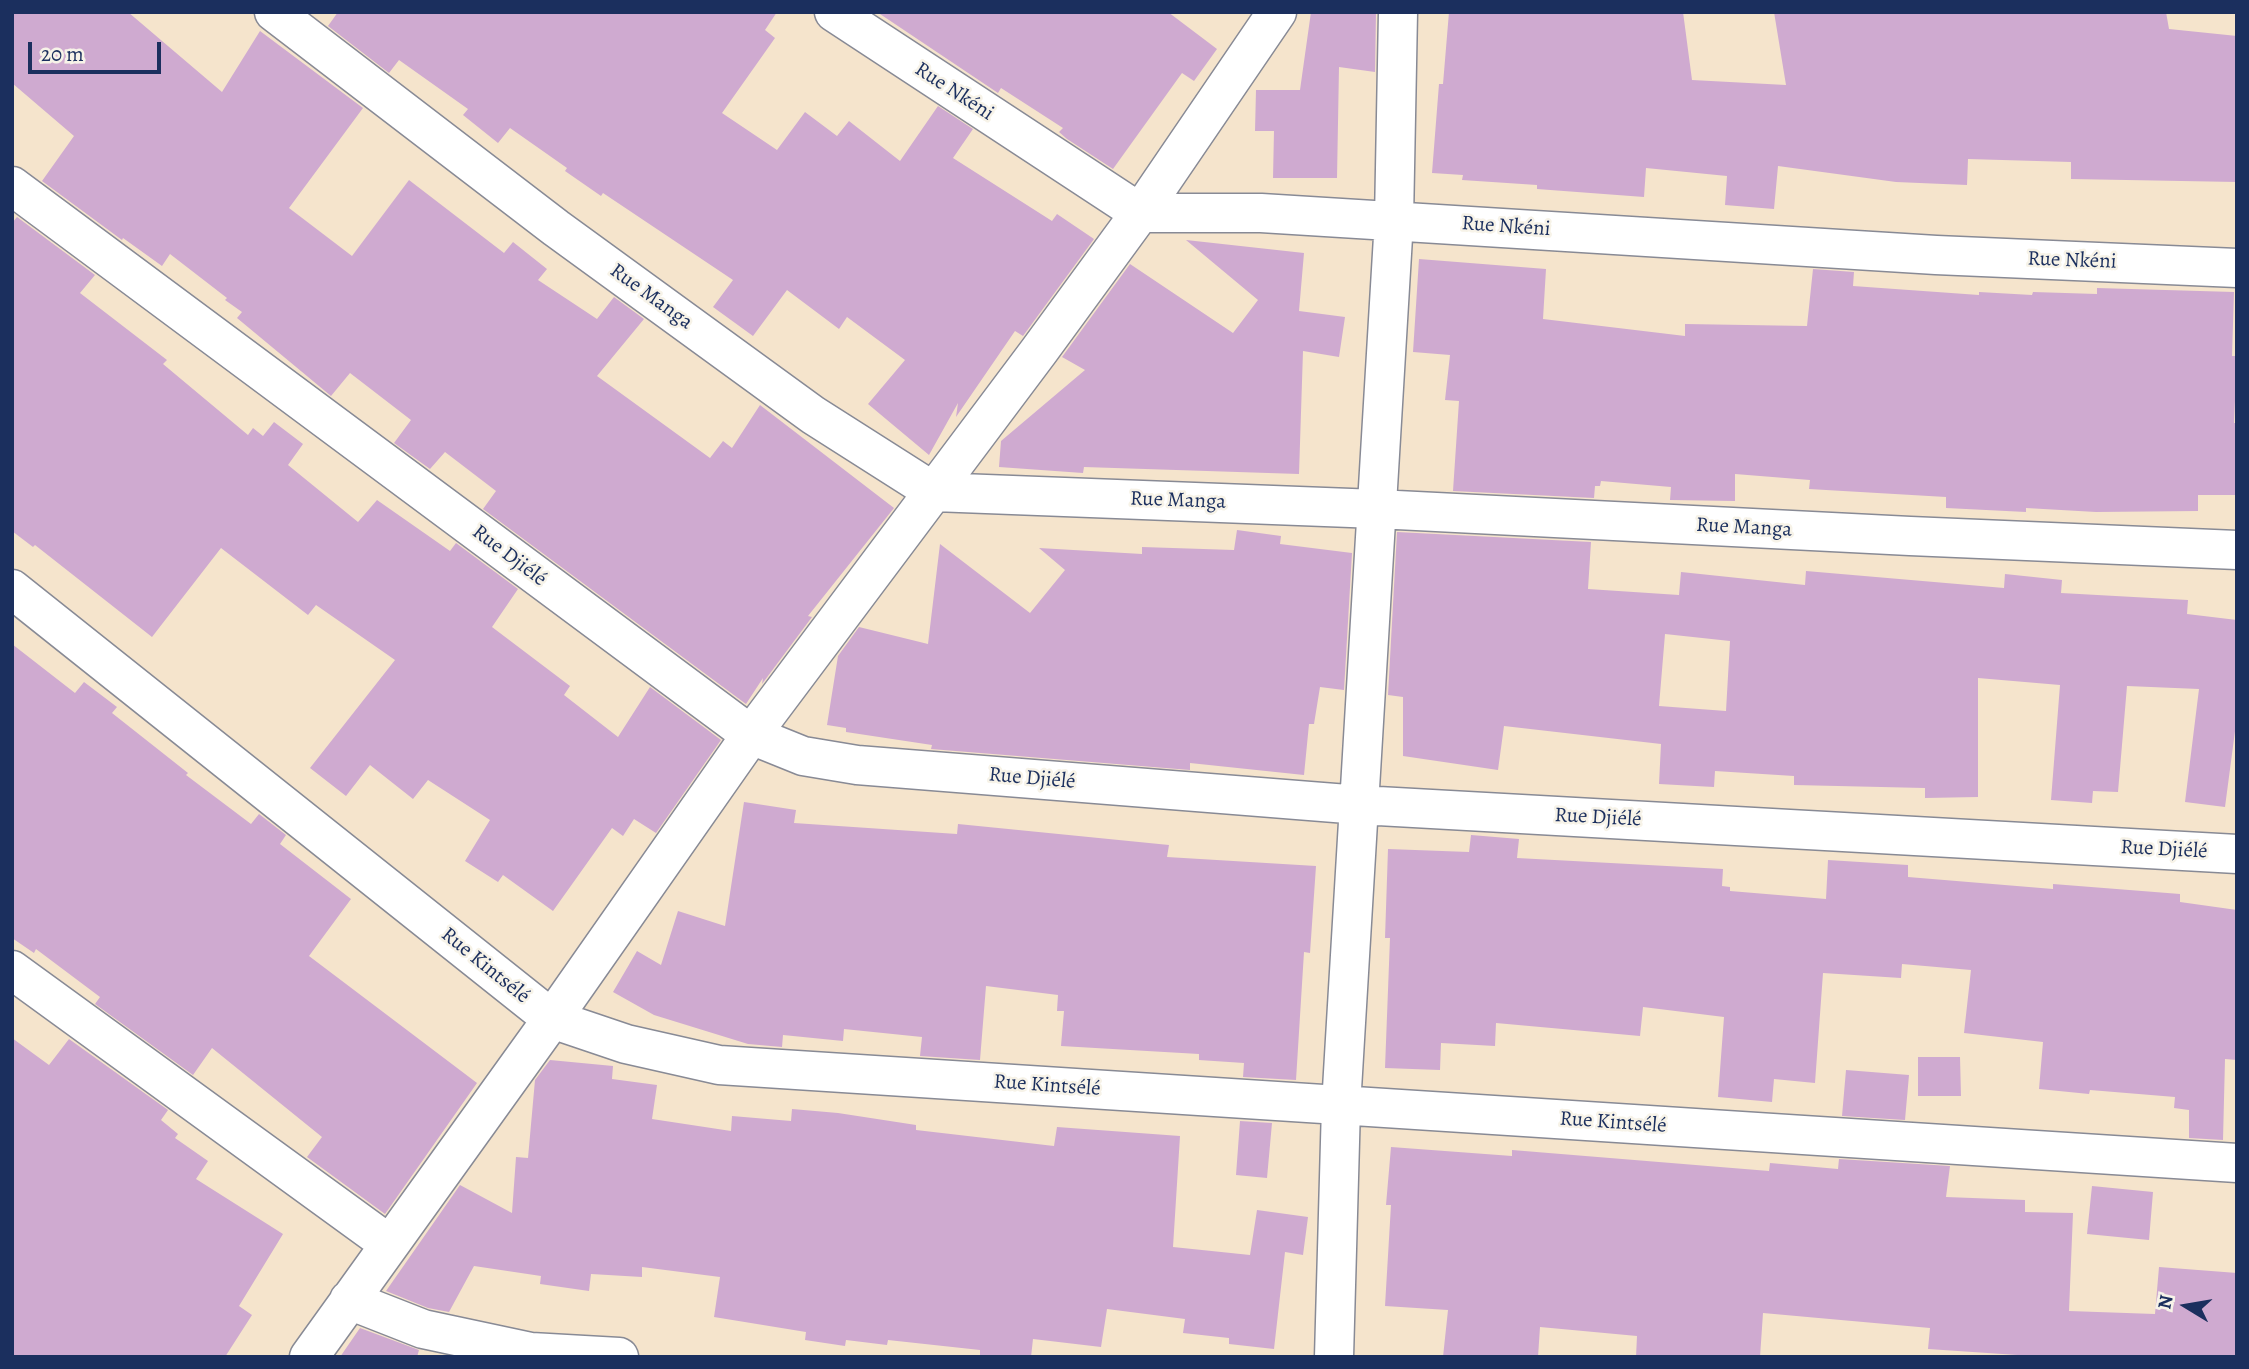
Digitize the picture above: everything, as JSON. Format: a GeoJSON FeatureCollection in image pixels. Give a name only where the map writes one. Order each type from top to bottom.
{"type":"FeatureCollection","features":[{"type":"Feature","properties":{"kind":"street","name":"Rue Manga"},"geometry":{"type":"LineString","coordinates":[[274,12],[556,228],[790,399],[934,492],[1377,509],[2237,550]]}},
{"type":"Feature","properties":{"kind":"street","name":"Rue Nkéni"},"geometry":{"type":"LineString","coordinates":[[834,12],[1140,213],[1261,213],[1936,255],[2237,268]]}},
{"type":"Feature","properties":{"kind":"street"},"geometry":{"type":"LineString","coordinates":[[309,1357],[751,736],[1140,213],[1277,12]]}},
{"type":"Feature","properties":{"kind":"street"},"geometry":{"type":"LineString","coordinates":[[1334,1357],[1340,1106],[1394,220],[1398,12]]}},
{"type":"Feature","properties":{"kind":"street","name":"Rue Djiélé"},"geometry":{"type":"LineString","coordinates":[[12,186],[751,736],[803,756],[857,765],[1360,805],[2237,854]]}},
{"type":"Feature","properties":{"kind":"street","name":"Rue Kintsélé"},"geometry":{"type":"LineString","coordinates":[[12,589],[552,1019],[626,1044],[719,1065],[2237,1163]]}},
{"type":"Feature","properties":{"kind":"street"},"geometry":{"type":"LineString","coordinates":[[12,970],[389,1244]]}},
{"type":"Feature","properties":{"kind":"street"},"geometry":{"type":"LineString","coordinates":[[349,1300],[423,1329],[531,1352],[619,1357]]}},
{"type":"Feature","properties":{"kind":"building"},"geometry":{"type":"Polygon","coordinates":[[[12,12],[128,12],[222,92],[260,31],[363,108],[289,208],[352,256],[409,180],[504,253],[513,242],[547,269],[538,280],[597,319],[614,297],[644,319],[597,376],[710,458],[723,441],[732,448],[760,405],[894,508],[808,616],[812,617],[762,684],[763,678],[746,704],[483,509],[496,491],[445,452],[430,469],[394,443],[411,420],[350,373],[331,396],[237,318],[242,312],[225,300],[227,298],[170,254],[162,266],[42,181],[74,136],[12,83],[12,12]]]}},
{"type":"Feature","properties":{"kind":"building"},"geometry":{"type":"Polygon","coordinates":[[[338,12],[777,12],[765,30],[775,38],[722,113],[777,150],[805,112],[837,136],[849,121],[900,161],[938,106],[973,129],[953,158],[1052,221],[1057,214],[1094,239],[1023,336],[1015,331],[956,417],[958,403],[929,455],[868,404],[905,360],[847,317],[839,329],[787,290],[753,336],[713,307],[733,280],[603,193],[601,196],[510,128],[498,143],[463,115],[468,109],[399,60],[389,73],[328,26],[338,12]]]}},
{"type":"Feature","properties":{"kind":"building"},"geometry":{"type":"Polygon","coordinates":[[[877,12],[1168,12],[1217,49],[1194,81],[1182,73],[1113,169],[1067,139],[1059,132],[1063,128],[1001,88],[998,93],[877,12]]]}},
{"type":"Feature","properties":{"kind":"building"},"geometry":{"type":"Polygon","coordinates":[[[1311,12],[1376,12],[1375,72],[1339,67],[1337,178],[1273,178],[1274,131],[1255,131],[1256,90],[1300,90],[1311,12]]]}},
{"type":"Feature","properties":{"kind":"building"},"geometry":{"type":"Polygon","coordinates":[[[1449,12],[1683,12],[1692,80],[1786,85],[1774,12],[2166,12],[2169,29],[2237,36],[2237,182],[2071,179],[2071,162],[1968,159],[1967,185],[1896,182],[1778,166],[1774,209],[1725,205],[1727,176],[1646,168],[1644,197],[1462,180],[1463,175],[1432,173],[1439,84],[1443,84],[1449,12]]]}},
{"type":"Feature","properties":{"kind":"building"},"geometry":{"type":"Polygon","coordinates":[[[17,217],[95,275],[80,293],[167,360],[163,364],[248,435],[253,428],[263,436],[274,422],[303,444],[288,465],[358,522],[377,500],[450,551],[456,543],[518,589],[492,627],[570,686],[564,695],[618,737],[650,687],[721,740],[656,833],[634,819],[623,836],[612,828],[553,911],[503,875],[498,882],[465,861],[490,820],[428,780],[413,799],[370,765],[346,796],[310,768],[395,660],[316,605],[308,615],[221,548],[152,637],[35,545],[33,547],[12,531],[12,223],[17,217]]]}},
{"type":"Feature","properties":{"kind":"building"},"geometry":{"type":"Polygon","coordinates":[[[1186,240],[1304,253],[1299,311],[1345,317],[1339,357],[1303,351],[1299,474],[1084,467],[1083,473],[999,467],[1001,441],[1085,370],[1062,357],[1130,264],[1233,333],[1258,300],[1186,240]]]}},
{"type":"Feature","properties":{"kind":"building"},"geometry":{"type":"Polygon","coordinates":[[[1419,259],[1546,269],[1543,319],[1685,336],[1685,324],[1807,326],[1813,269],[1854,272],[1853,286],[1979,295],[1979,292],[2032,295],[2033,292],[2097,294],[2097,288],[2234,292],[2232,356],[2237,356],[2234,423],[2237,423],[2237,495],[2198,495],[2198,511],[2096,512],[2026,508],[2026,512],[1946,508],[1946,497],[1809,489],[1810,480],[1735,474],[1735,501],[1670,500],[1671,487],[1601,481],[1600,486],[1595,486],[1594,498],[1453,491],[1459,401],[1445,400],[1450,355],[1413,352],[1419,259]]]}},
{"type":"Feature","properties":{"kind":"building"},"geometry":{"type":"Polygon","coordinates":[[[1237,530],[1281,536],[1280,544],[1352,553],[1344,690],[1320,687],[1314,724],[1309,724],[1304,775],[1190,763],[1190,770],[931,749],[932,745],[846,732],[846,728],[827,725],[838,656],[859,627],[928,644],[940,544],[1030,613],[1065,570],[1039,548],[1142,554],[1142,547],[1234,550],[1237,530]]]}},
{"type":"Feature","properties":{"kind":"building"},"geometry":{"type":"Polygon","coordinates":[[[1397,532],[1591,542],[1588,589],[1679,595],[1681,572],[1805,585],[1806,571],[2004,588],[2005,574],[2062,580],[2061,593],[2188,600],[2187,614],[2237,620],[2237,716],[2225,807],[2185,802],[2199,689],[2127,686],[2118,792],[2093,791],[2092,803],[2051,800],[2060,685],[1978,678],[1978,797],[1925,798],[1925,788],[1794,785],[1794,776],[1715,771],[1714,787],[1659,784],[1661,744],[1504,726],[1498,770],[1403,756],[1403,697],[1388,695],[1397,532]],[[1665,634],[1659,706],[1726,711],[1730,641],[1665,634]]]}},
{"type":"Feature","properties":{"kind":"building"},"geometry":{"type":"Polygon","coordinates":[[[12,644],[75,693],[84,682],[117,707],[112,713],[188,773],[186,775],[251,824],[259,814],[286,835],[280,844],[351,899],[309,956],[477,1083],[385,1214],[307,1157],[322,1137],[212,1048],[193,1075],[95,1004],[100,997],[36,949],[34,953],[12,938],[12,644]]]}},
{"type":"Feature","properties":{"kind":"building"},"geometry":{"type":"Polygon","coordinates":[[[744,802],[796,810],[794,823],[957,834],[958,824],[1169,845],[1167,857],[1316,866],[1310,953],[1304,952],[1296,1080],[1243,1077],[1244,1063],[1199,1060],[1199,1054],[1061,1046],[1064,1011],[1057,1011],[1058,995],[986,986],[980,1060],[920,1056],[922,1037],[844,1029],[843,1041],[783,1035],[782,1047],[748,1044],[654,1015],[613,992],[637,951],[661,965],[678,911],[725,926],[744,802]]]}},
{"type":"Feature","properties":{"kind":"building"},"geometry":{"type":"Polygon","coordinates":[[[1471,835],[1519,839],[1517,858],[1723,869],[1722,886],[1730,887],[1730,891],[1826,899],[1828,860],[1908,865],[1908,877],[2053,889],[2053,884],[2180,894],[2180,902],[2237,910],[2237,1060],[2225,1059],[2223,1140],[2189,1138],[2189,1110],[2174,1108],[2175,1097],[2039,1089],[2043,1042],[1964,1033],[1971,970],[1902,964],[1901,978],[1823,973],[1815,1083],[1774,1079],[1772,1102],[1718,1097],[1724,1017],[1643,1007],[1640,1036],[1496,1023],[1495,1046],[1441,1043],[1440,1070],[1385,1068],[1390,938],[1385,938],[1388,849],[1469,852],[1471,835]]]}},
{"type":"Feature","properties":{"kind":"building"},"geometry":{"type":"Polygon","coordinates":[[[12,1038],[49,1065],[69,1039],[168,1110],[161,1120],[178,1134],[175,1138],[208,1161],[196,1179],[283,1234],[239,1306],[252,1315],[225,1357],[12,1357],[12,1038]]]}},
{"type":"Feature","properties":{"kind":"building"},"geometry":{"type":"Polygon","coordinates":[[[1918,1057],[1960,1057],[1961,1096],[1918,1096],[1918,1057]]]}},
{"type":"Feature","properties":{"kind":"building"},"geometry":{"type":"Polygon","coordinates":[[[550,1060],[613,1066],[612,1079],[657,1085],[652,1119],[731,1131],[732,1116],[791,1121],[792,1109],[916,1125],[916,1130],[1054,1146],[1057,1127],[1180,1136],[1173,1247],[1250,1255],[1257,1210],[1308,1217],[1303,1255],[1285,1252],[1274,1349],[1229,1344],[1229,1338],[1183,1333],[1185,1319],[1107,1309],[1101,1347],[1033,1339],[1031,1357],[980,1357],[980,1350],[888,1340],[887,1345],[846,1340],[845,1346],[805,1340],[806,1332],[714,1317],[720,1277],[642,1267],[642,1277],[591,1274],[589,1291],[540,1284],[541,1276],[474,1266],[449,1312],[428,1308],[386,1291],[460,1185],[512,1213],[516,1157],[528,1158],[535,1080],[550,1060]]]}},
{"type":"Feature","properties":{"kind":"building"},"geometry":{"type":"Polygon","coordinates":[[[1846,1070],[1909,1075],[1905,1120],[1842,1116],[1846,1070]]]}},
{"type":"Feature","properties":{"kind":"building"},"geometry":{"type":"Polygon","coordinates":[[[1240,1121],[1272,1123],[1267,1178],[1236,1175],[1240,1121]]]}},
{"type":"Feature","properties":{"kind":"building"},"geometry":{"type":"Polygon","coordinates":[[[1391,1147],[1512,1156],[1512,1150],[1769,1171],[1770,1163],[1838,1169],[1839,1159],[1950,1166],[1946,1197],[2025,1200],[2025,1212],[2073,1213],[2069,1311],[2155,1314],[2159,1267],[2237,1273],[2237,1357],[2047,1357],[1928,1349],[1930,1328],[1763,1313],[1760,1357],[1636,1357],[1637,1336],[1540,1327],[1538,1357],[1443,1357],[1448,1310],[1385,1306],[1391,1205],[1386,1205],[1391,1147]]]}},
{"type":"Feature","properties":{"kind":"building"},"geometry":{"type":"Polygon","coordinates":[[[2092,1186],[2153,1192],[2149,1240],[2087,1234],[2092,1186]]]}},
{"type":"Feature","properties":{"kind":"building"},"geometry":{"type":"Polygon","coordinates":[[[360,1328],[419,1350],[417,1357],[340,1357],[360,1328]]]}}]}
